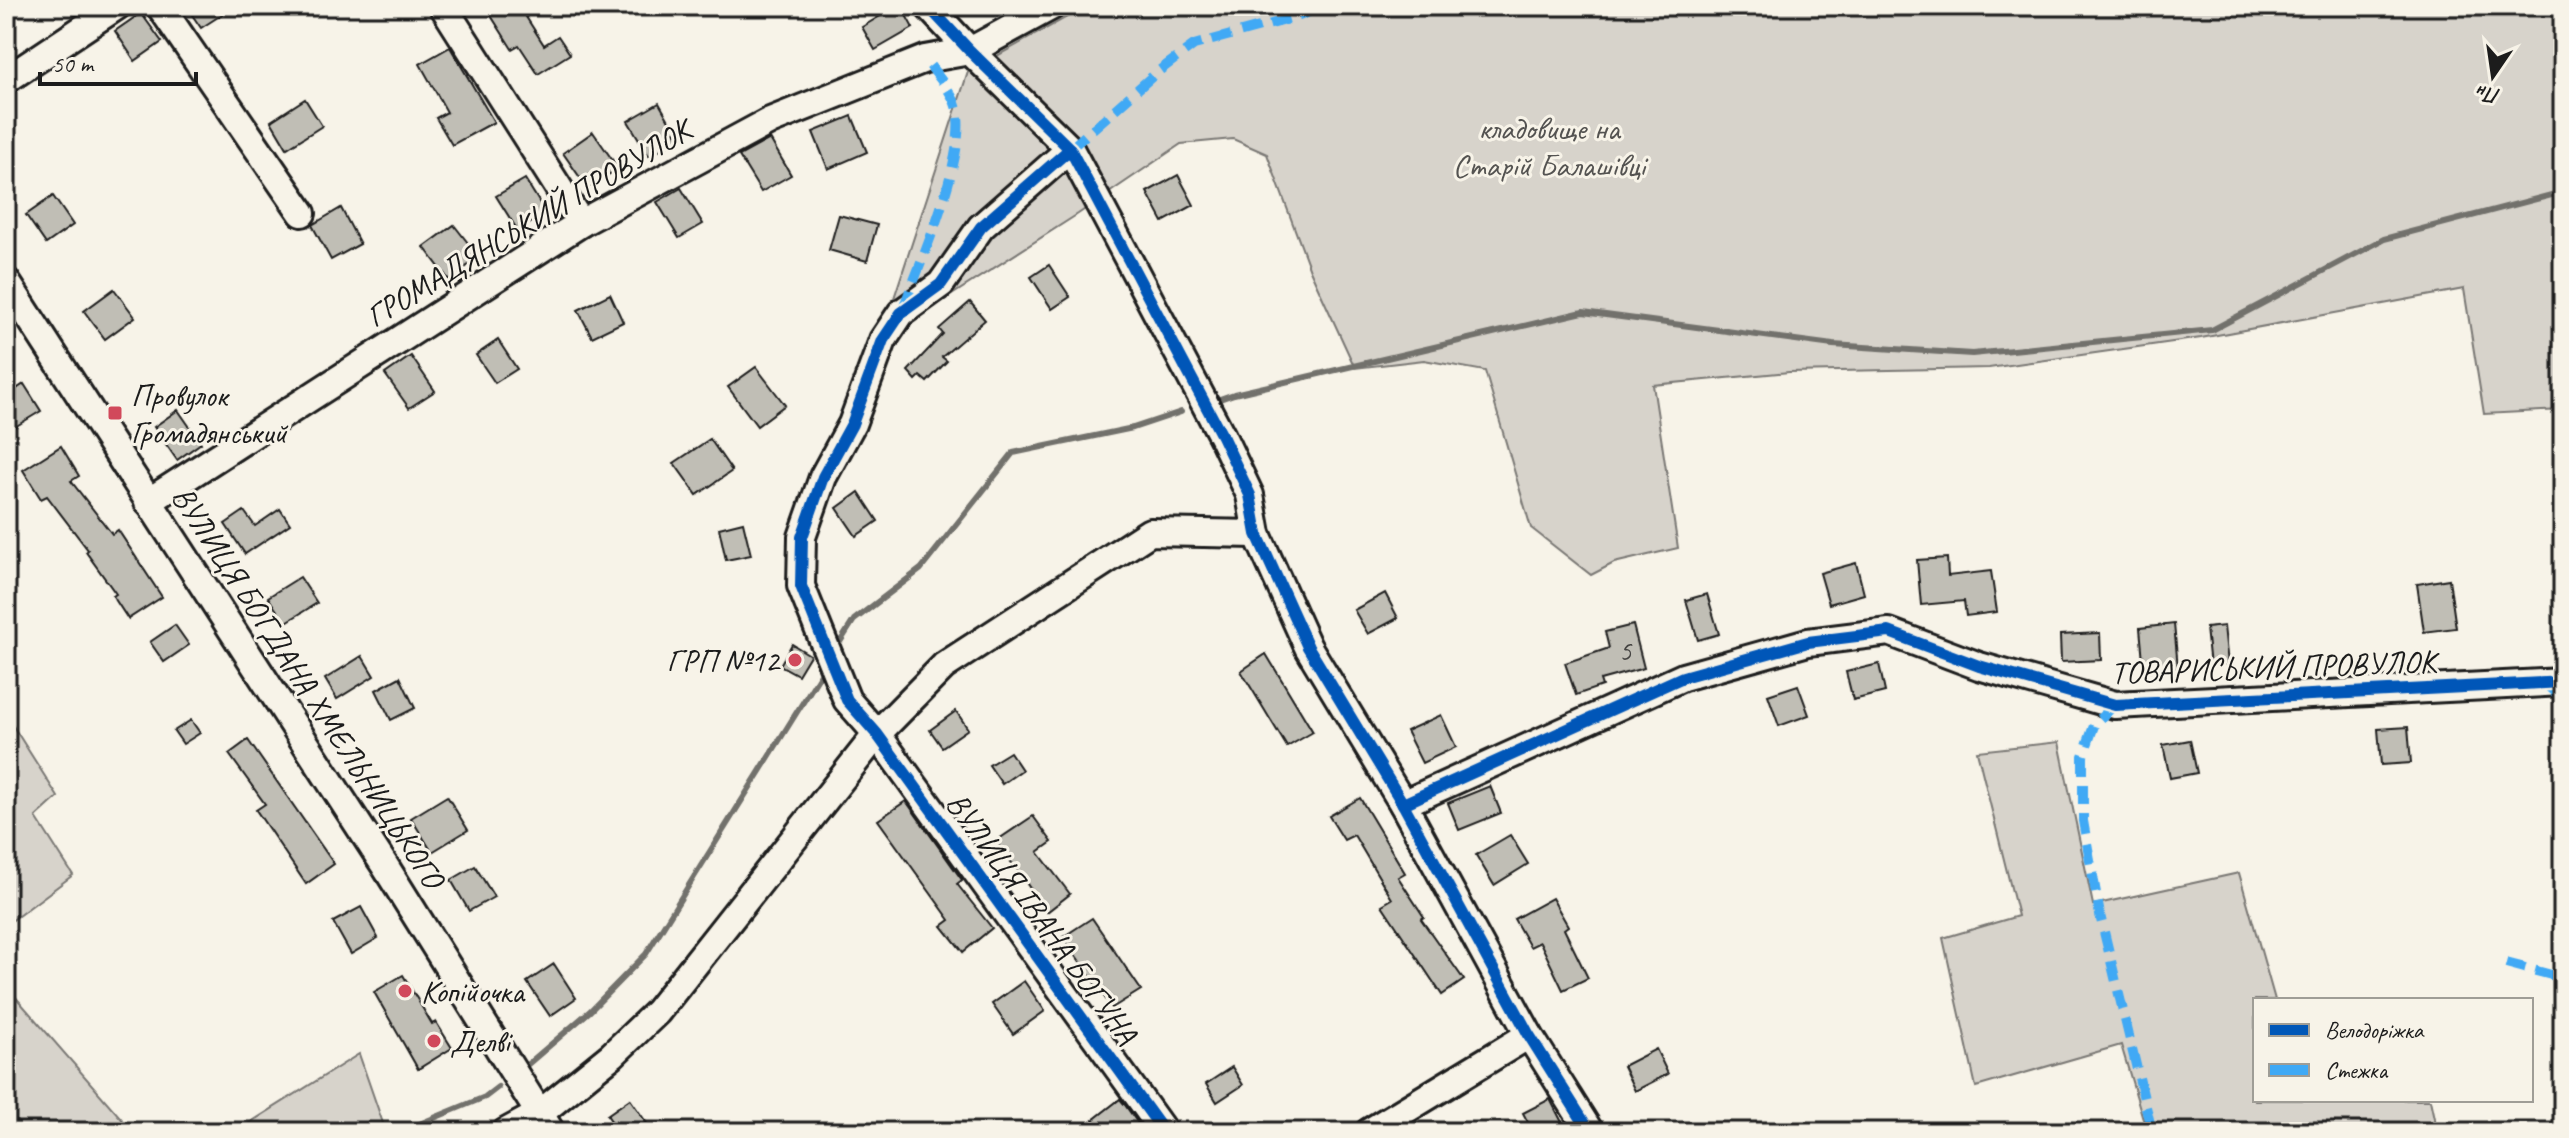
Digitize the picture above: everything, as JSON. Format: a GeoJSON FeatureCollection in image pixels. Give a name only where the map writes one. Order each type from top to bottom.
{"type":"FeatureCollection","features":[{"type":"Feature","properties":{"kind":"street"},"geometry":{"type":"LineString","coordinates":[[6,80],[117,6]]}},
{"type":"Feature","properties":{"kind":"street"},"geometry":{"type":"LineString","coordinates":[[160,6],[302,213]]}},
{"type":"Feature","properties":{"kind":"street"},"geometry":{"type":"LineString","coordinates":[[443,6],[581,223]]}},
{"type":"Feature","properties":{"kind":"street"},"geometry":{"type":"LineString","coordinates":[[928,6],[1070,149],[1222,436],[1250,495],[1257,534],[1308,647],[1403,804],[1529,1035],[1590,1132]]}},
{"type":"Feature","properties":{"kind":"street","name":"ГРОМАДЯНСЬКИЙ ПРОВУЛОК"},"geometry":{"type":"LineString","coordinates":[[148,502],[581,223],[770,121],[925,59],[970,51],[1052,6]]}},
{"type":"Feature","properties":{"kind":"street"},"geometry":{"type":"LineString","coordinates":[[877,734],[847,700],[801,586],[802,537],[823,477],[852,424],[883,340],[901,313],[941,284],[981,227],[1070,149]]}},
{"type":"Feature","properties":{"kind":"street","name":"ВУЛИЦЯ БОГДАНА ХМЕЛЬНИЦЬКОГО"},"geometry":{"type":"LineString","coordinates":[[6,281],[409,905],[545,1123]]}},
{"type":"Feature","properties":{"kind":"street"},"geometry":{"type":"LineString","coordinates":[[506,1132],[545,1123],[657,1012],[877,734],[944,666],[1150,532],[1257,534]]}},
{"type":"Feature","properties":{"kind":"street","name":"ТОВАРИСЬКИЙ ПРОВУЛОК"},"geometry":{"type":"LineString","coordinates":[[1403,804],[1683,677],[1808,642],[1889,632],[1979,666],[2115,705],[2563,682]]}},
{"type":"Feature","properties":{"kind":"street","name":"ВУЛИЦЯ ІВАНА БОГУНА"},"geometry":{"type":"LineString","coordinates":[[877,734],[1164,1132]]}},
{"type":"Feature","properties":{"kind":"street"},"geometry":{"type":"LineString","coordinates":[[1369,1132],[1529,1035]]}},
{"type":"Feature","properties":{"kind":"green space","name":"кладовище на Старій Балашівці"},"geometry":{"type":"Polygon","coordinates":[[[1087,6],[2563,6],[2563,410],[2484,414],[2464,289],[2201,338],[1989,368],[1789,372],[1653,385],[1678,548],[1614,563],[1591,575],[1531,528],[1485,371],[1424,360],[1355,368],[1310,270],[1267,154],[1233,139],[1181,144],[880,341],[968,72],[1087,6]]]}},
{"type":"Feature","properties":{"kind":"green space"},"geometry":{"type":"Polygon","coordinates":[[[6,715],[58,797],[36,817],[73,875],[6,925],[6,715]]]}},
{"type":"Feature","properties":{"kind":"green space"},"geometry":{"type":"Polygon","coordinates":[[[2059,742],[2093,905],[2239,873],[2274,998],[2253,998],[2253,1102],[2430,1102],[2437,1132],[2147,1132],[2121,1045],[1976,1087],[1943,938],[2018,916],[1977,751],[2059,742]]]}},
{"type":"Feature","properties":{"kind":"green space"},"geometry":{"type":"Polygon","coordinates":[[[6,986],[133,1132],[6,1132],[6,986]]]}},
{"type":"Feature","properties":{"kind":"green space"},"geometry":{"type":"Polygon","coordinates":[[[359,1054],[386,1132],[235,1132],[359,1054]]]}},
{"type":"Feature","properties":{"kind":"building"},"geometry":{"type":"Polygon","coordinates":[[[186,6],[235,6],[201,28],[186,6]]]}},
{"type":"Feature","properties":{"kind":"building"},"geometry":{"type":"Polygon","coordinates":[[[503,6],[519,6],[544,45],[558,36],[570,54],[538,74],[519,45],[512,49],[490,14],[503,6]]]}},
{"type":"Feature","properties":{"kind":"building"},"geometry":{"type":"Polygon","coordinates":[[[901,6],[913,28],[875,50],[862,27],[901,6]]]}},
{"type":"Feature","properties":{"kind":"building"},"geometry":{"type":"Polygon","coordinates":[[[141,13],[162,42],[135,61],[115,31],[141,13]]]}},
{"type":"Feature","properties":{"kind":"building"},"geometry":{"type":"Polygon","coordinates":[[[450,47],[494,122],[452,145],[436,118],[447,112],[420,64],[450,47]]]}},
{"type":"Feature","properties":{"kind":"building"},"geometry":{"type":"Polygon","coordinates":[[[305,99],[322,126],[287,148],[271,121],[305,99]]]}},
{"type":"Feature","properties":{"kind":"building"},"geometry":{"type":"Polygon","coordinates":[[[659,103],[679,138],[649,156],[628,121],[659,103]]]}},
{"type":"Feature","properties":{"kind":"building"},"geometry":{"type":"Polygon","coordinates":[[[852,116],[867,152],[828,169],[813,132],[852,116]]]}},
{"type":"Feature","properties":{"kind":"building"},"geometry":{"type":"Polygon","coordinates":[[[593,132],[618,168],[588,189],[563,153],[593,132]]]}},
{"type":"Feature","properties":{"kind":"building"},"geometry":{"type":"Polygon","coordinates":[[[770,139],[791,175],[761,192],[739,156],[770,139]]]}},
{"type":"Feature","properties":{"kind":"building"},"geometry":{"type":"Polygon","coordinates":[[[1178,175],[1194,205],[1163,222],[1147,192],[1178,175]]]}},
{"type":"Feature","properties":{"kind":"building"},"geometry":{"type":"Polygon","coordinates":[[[525,179],[546,213],[518,231],[496,196],[525,179]]]}},
{"type":"Feature","properties":{"kind":"building"},"geometry":{"type":"Polygon","coordinates":[[[681,188],[703,224],[679,238],[657,202],[681,188]]]}},
{"type":"Feature","properties":{"kind":"building"},"geometry":{"type":"Polygon","coordinates":[[[53,196],[73,225],[46,244],[26,215],[53,196]]]}},
{"type":"Feature","properties":{"kind":"building"},"geometry":{"type":"Polygon","coordinates":[[[341,208],[360,244],[331,260],[312,225],[341,208]]]}},
{"type":"Feature","properties":{"kind":"building"},"geometry":{"type":"Polygon","coordinates":[[[839,215],[877,225],[867,261],[829,250],[839,215]]]}},
{"type":"Feature","properties":{"kind":"building"},"geometry":{"type":"Polygon","coordinates":[[[454,225],[479,257],[449,280],[424,247],[454,225]]]}},
{"type":"Feature","properties":{"kind":"building"},"geometry":{"type":"Polygon","coordinates":[[[1049,265],[1070,297],[1052,309],[1031,277],[1049,265]]]}},
{"type":"Feature","properties":{"kind":"building"},"geometry":{"type":"Polygon","coordinates":[[[114,289],[135,317],[105,339],[84,311],[114,289]]]}},
{"type":"Feature","properties":{"kind":"building"},"geometry":{"type":"Polygon","coordinates":[[[610,294],[623,322],[592,337],[578,310],[610,294]]]}},
{"type":"Feature","properties":{"kind":"building"},"geometry":{"type":"Polygon","coordinates":[[[970,302],[985,320],[942,357],[947,361],[927,382],[920,376],[916,380],[908,371],[943,334],[939,329],[970,302]]]}},
{"type":"Feature","properties":{"kind":"building"},"geometry":{"type":"Polygon","coordinates":[[[498,340],[517,369],[495,383],[476,355],[498,340]]]}},
{"type":"Feature","properties":{"kind":"building"},"geometry":{"type":"Polygon","coordinates":[[[411,356],[435,391],[409,408],[385,374],[411,356]]]}},
{"type":"Feature","properties":{"kind":"building"},"geometry":{"type":"Polygon","coordinates":[[[756,367],[785,405],[757,426],[728,387],[756,367]]]}},
{"type":"Feature","properties":{"kind":"building"},"geometry":{"type":"Polygon","coordinates":[[[24,384],[41,411],[13,428],[6,417],[6,396],[24,384]]]}},
{"type":"Feature","properties":{"kind":"building"},"geometry":{"type":"Polygon","coordinates":[[[178,410],[201,443],[177,460],[154,427],[178,410]]]}},
{"type":"Feature","properties":{"kind":"building"},"geometry":{"type":"Polygon","coordinates":[[[710,439],[732,471],[697,495],[674,463],[710,439]]]}},
{"type":"Feature","properties":{"kind":"building"},"geometry":{"type":"Polygon","coordinates":[[[61,446],[79,476],[71,481],[112,534],[118,530],[162,597],[128,619],[113,596],[116,594],[86,552],[88,550],[47,496],[41,499],[23,470],[61,446]]]}},
{"type":"Feature","properties":{"kind":"building"},"geometry":{"type":"Polygon","coordinates":[[[859,492],[878,521],[856,536],[837,508],[859,492]]]}},
{"type":"Feature","properties":{"kind":"building"},"geometry":{"type":"Polygon","coordinates":[[[280,509],[290,524],[245,554],[225,524],[244,511],[255,526],[280,509]]]}},
{"type":"Feature","properties":{"kind":"building"},"geometry":{"type":"Polygon","coordinates":[[[743,522],[751,555],[726,560],[719,528],[743,522]]]}},
{"type":"Feature","properties":{"kind":"building"},"geometry":{"type":"Polygon","coordinates":[[[1947,558],[1948,576],[1991,571],[1997,612],[1966,616],[1964,601],[1921,605],[1917,560],[1947,558]]]}},
{"type":"Feature","properties":{"kind":"building"},"geometry":{"type":"Polygon","coordinates":[[[1856,563],[1864,594],[1829,604],[1820,573],[1856,563]]]}},
{"type":"Feature","properties":{"kind":"building"},"geometry":{"type":"Polygon","coordinates":[[[300,577],[317,603],[285,623],[268,597],[300,577]]]}},
{"type":"Feature","properties":{"kind":"building"},"geometry":{"type":"Polygon","coordinates":[[[2449,579],[2456,628],[2424,632],[2417,584],[2449,579]]]}},
{"type":"Feature","properties":{"kind":"building"},"geometry":{"type":"Polygon","coordinates":[[[1385,593],[1398,618],[1368,634],[1354,610],[1385,593]]]}},
{"type":"Feature","properties":{"kind":"building"},"geometry":{"type":"Polygon","coordinates":[[[1707,594],[1719,634],[1698,640],[1686,600],[1707,594]]]}},
{"type":"Feature","properties":{"kind":"building"},"geometry":{"type":"Polygon","coordinates":[[[2174,624],[2178,668],[2144,671],[2140,628],[2174,624]]]}},
{"type":"Feature","properties":{"kind":"building"},"geometry":{"type":"Polygon","coordinates":[[[175,625],[189,645],[164,662],[150,642],[175,625]]]}},
{"type":"Feature","properties":{"kind":"building"},"geometry":{"type":"Polygon","coordinates":[[[1633,625],[1644,668],[1600,680],[1602,686],[1576,695],[1565,663],[1609,648],[1605,632],[1633,625]]]}},
{"type":"Feature","properties":{"kind":"building"},"geometry":{"type":"Polygon","coordinates":[[[2224,626],[2228,664],[2210,666],[2206,628],[2224,626]]]}},
{"type":"Feature","properties":{"kind":"building"},"geometry":{"type":"Polygon","coordinates":[[[2100,633],[2101,660],[2061,662],[2060,635],[2100,633]]]}},
{"type":"Feature","properties":{"kind":"building","name":"ГРП №12"},"geometry":{"type":"Polygon","coordinates":[[[792,644],[810,655],[798,675],[780,665],[792,644]]]}},
{"type":"Feature","properties":{"kind":"building"},"geometry":{"type":"Polygon","coordinates":[[[1266,654],[1313,732],[1287,747],[1241,671],[1266,654]]]}},
{"type":"Feature","properties":{"kind":"building"},"geometry":{"type":"Polygon","coordinates":[[[362,656],[374,676],[337,699],[325,679],[362,656]]]}},
{"type":"Feature","properties":{"kind":"building"},"geometry":{"type":"Polygon","coordinates":[[[1879,664],[1885,692],[1853,700],[1846,672],[1879,664]]]}},
{"type":"Feature","properties":{"kind":"building"},"geometry":{"type":"Polygon","coordinates":[[[400,677],[415,708],[391,720],[376,690],[400,677]]]}},
{"type":"Feature","properties":{"kind":"building"},"geometry":{"type":"Polygon","coordinates":[[[1798,685],[1809,715],[1779,726],[1768,695],[1798,685]]]}},
{"type":"Feature","properties":{"kind":"building"},"geometry":{"type":"Polygon","coordinates":[[[956,711],[968,729],[942,747],[930,730],[956,711]]]}},
{"type":"Feature","properties":{"kind":"building"},"geometry":{"type":"Polygon","coordinates":[[[1441,715],[1456,747],[1422,763],[1406,731],[1441,715]]]}},
{"type":"Feature","properties":{"kind":"building"},"geometry":{"type":"Polygon","coordinates":[[[191,720],[200,733],[183,744],[174,731],[191,720]]]}},
{"type":"Feature","properties":{"kind":"building"},"geometry":{"type":"Polygon","coordinates":[[[2408,727],[2411,763],[2381,765],[2378,729],[2408,727]]]}},
{"type":"Feature","properties":{"kind":"building"},"geometry":{"type":"Polygon","coordinates":[[[248,740],[334,864],[306,884],[256,810],[265,804],[229,754],[248,740]]]}},
{"type":"Feature","properties":{"kind":"building"},"geometry":{"type":"Polygon","coordinates":[[[2190,740],[2197,773],[2170,778],[2163,745],[2190,740]]]}},
{"type":"Feature","properties":{"kind":"building"},"geometry":{"type":"Polygon","coordinates":[[[1010,752],[1022,770],[1002,784],[989,765],[1010,752]]]}},
{"type":"Feature","properties":{"kind":"building"},"geometry":{"type":"Polygon","coordinates":[[[1490,786],[1501,813],[1459,830],[1448,803],[1490,786]]]}},
{"type":"Feature","properties":{"kind":"building"},"geometry":{"type":"Polygon","coordinates":[[[447,796],[468,830],[432,852],[411,818],[447,796]]]}},
{"type":"Feature","properties":{"kind":"building"},"geometry":{"type":"Polygon","coordinates":[[[1360,798],[1405,873],[1398,877],[1424,917],[1421,919],[1464,980],[1442,995],[1382,905],[1392,899],[1354,835],[1344,840],[1329,816],[1360,798]]]}},
{"type":"Feature","properties":{"kind":"building"},"geometry":{"type":"Polygon","coordinates":[[[906,801],[962,880],[957,884],[992,928],[963,952],[942,926],[950,920],[878,820],[906,801]]]}},
{"type":"Feature","properties":{"kind":"building"},"geometry":{"type":"Polygon","coordinates":[[[1033,816],[1052,842],[1038,852],[1070,894],[1047,912],[996,841],[1033,816]]]}},
{"type":"Feature","properties":{"kind":"building"},"geometry":{"type":"Polygon","coordinates":[[[1510,835],[1528,864],[1494,885],[1476,855],[1510,835]]]}},
{"type":"Feature","properties":{"kind":"building"},"geometry":{"type":"Polygon","coordinates":[[[475,866],[494,897],[469,911],[451,880],[475,866]]]}},
{"type":"Feature","properties":{"kind":"building"},"geometry":{"type":"Polygon","coordinates":[[[1552,898],[1568,926],[1564,929],[1588,978],[1563,990],[1540,942],[1530,947],[1514,919],[1552,898]]]}},
{"type":"Feature","properties":{"kind":"building"},"geometry":{"type":"Polygon","coordinates":[[[361,907],[378,938],[351,954],[333,922],[361,907]]]}},
{"type":"Feature","properties":{"kind":"building"},"geometry":{"type":"Polygon","coordinates":[[[1092,918],[1141,990],[1112,1008],[1063,937],[1092,918]]]}},
{"type":"Feature","properties":{"kind":"building"},"geometry":{"type":"Polygon","coordinates":[[[554,964],[576,998],[550,1016],[527,982],[554,964]]]}},
{"type":"Feature","properties":{"kind":"building"},"geometry":{"type":"Polygon","coordinates":[[[403,975],[432,1024],[436,1022],[452,1048],[418,1069],[374,992],[403,975]]]}},
{"type":"Feature","properties":{"kind":"building"},"geometry":{"type":"Polygon","coordinates":[[[1024,981],[1045,1011],[1013,1034],[992,1004],[1024,981]]]}},
{"type":"Feature","properties":{"kind":"building"},"geometry":{"type":"Polygon","coordinates":[[[1656,1049],[1668,1074],[1635,1091],[1623,1066],[1656,1049]]]}},
{"type":"Feature","properties":{"kind":"building"},"geometry":{"type":"Polygon","coordinates":[[[1232,1067],[1243,1085],[1217,1102],[1206,1084],[1232,1067]]]}},
{"type":"Feature","properties":{"kind":"building"},"geometry":{"type":"Polygon","coordinates":[[[630,1099],[653,1132],[619,1132],[607,1115],[630,1099]]]}},
{"type":"Feature","properties":{"kind":"building"},"geometry":{"type":"Polygon","coordinates":[[[1120,1099],[1144,1132],[1102,1132],[1093,1120],[1120,1099]]]}},
{"type":"Feature","properties":{"kind":"building"},"geometry":{"type":"Polygon","coordinates":[[[1550,1099],[1567,1132],[1533,1132],[1523,1113],[1550,1099]]]}},
{"type":"Feature","properties":{"kind":"waterway"},"geometry":{"type":"LineString","coordinates":[[1214,401],[1583,312],[1833,345],[1972,354],[2212,330],[2384,239],[2563,192]]}},
{"type":"Feature","properties":{"kind":"waterway"},"geometry":{"type":"LineString","coordinates":[[840,642],[854,620],[921,569],[1013,453],[1133,428],[1181,412]]}},
{"type":"Feature","properties":{"kind":"waterway"},"geometry":{"type":"LineString","coordinates":[[528,1064],[590,1011],[646,954],[820,675]]}},
{"type":"Feature","properties":{"kind":"waterway"},"geometry":{"type":"LineString","coordinates":[[400,1132],[485,1097],[498,1087]]}},
{"type":"Feature","properties":{"kind":"marked path"},"geometry":{"type":"LineString","coordinates":[[1070,149],[1156,73],[1194,45],[1297,17],[1322,6]]}},
{"type":"Feature","properties":{"kind":"marked path"},"geometry":{"type":"LineString","coordinates":[[903,309],[941,207],[956,150],[958,126],[954,100],[925,59]]}},
{"type":"Feature","properties":{"kind":"marked path"},"geometry":{"type":"LineString","coordinates":[[2544,683],[2563,699]]}},
{"type":"Feature","properties":{"kind":"marked path"},"geometry":{"type":"LineString","coordinates":[[2115,705],[2095,723],[2083,756],[2083,821],[2100,915],[2152,1132]]}},
{"type":"Feature","properties":{"kind":"marked path"},"geometry":{"type":"LineString","coordinates":[[2506,963],[2563,978]]}},
{"type":"Feature","properties":{"kind":"cycle path"},"geometry":{"type":"LineString","coordinates":[[928,6],[1070,149],[1222,436],[1250,495],[1257,534],[1308,647],[1403,804],[1529,1035],[1590,1132]]}},
{"type":"Feature","properties":{"kind":"cycle path"},"geometry":{"type":"LineString","coordinates":[[1070,149],[981,227],[941,284],[901,313],[883,340],[852,424],[823,477],[802,537],[801,586],[847,700],[877,734],[1164,1132]]}},
{"type":"Feature","properties":{"kind":"cycle path"},"geometry":{"type":"LineString","coordinates":[[1403,804],[1683,677],[1808,642],[1889,632],[1979,666],[2115,705],[2563,682]]}},
{"type":"Feature","properties":{"kind":"place","name":"Провулок Громадянський"},"geometry":{"type":"Point","coordinates":[115,413]}},
{"type":"Feature","properties":{"kind":"place","name":"ГРП №12"},"geometry":{"type":"Point","coordinates":[795,660]}},
{"type":"Feature","properties":{"kind":"place","name":"Копійочка"},"geometry":{"type":"Point","coordinates":[405,991]}},
{"type":"Feature","properties":{"kind":"place","name":"Делві"},"geometry":{"type":"Point","coordinates":[434,1041]}}]}
